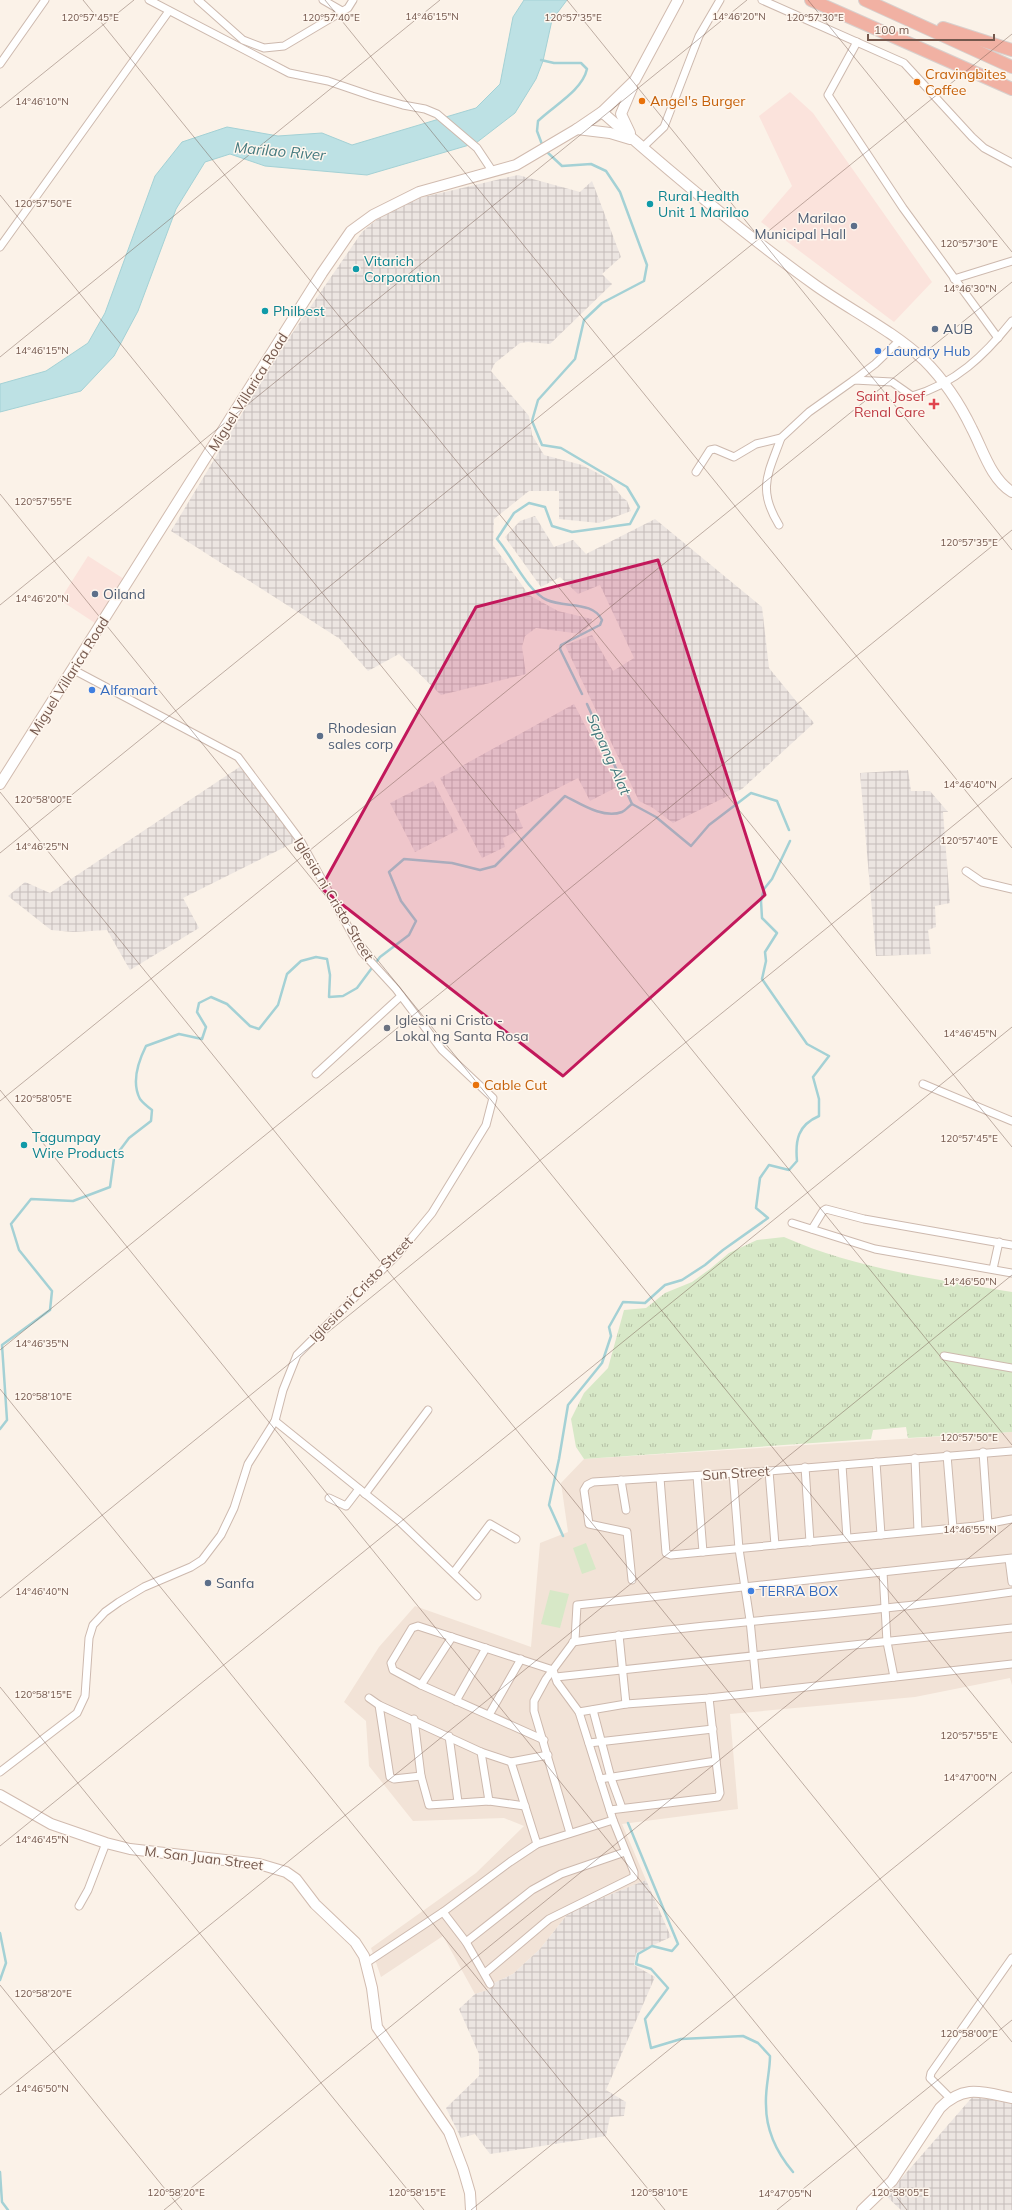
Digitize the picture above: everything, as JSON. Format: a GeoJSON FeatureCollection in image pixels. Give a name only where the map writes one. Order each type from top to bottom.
{"type":"FeatureCollection","features":[{"type":"Feature","properties":{"kind":"highway"},"geometry":{"type":"LineString","coordinates":[[811,0],[1012,89]]}},
{"type":"Feature","properties":{"kind":"highway"},"geometry":{"type":"LineString","coordinates":[[865,0],[1012,67]]}},
{"type":"Feature","properties":{"kind":"highway"},"geometry":{"type":"LineString","coordinates":[[887,10],[1012,50]]}},
{"type":"Feature","properties":{"kind":"main road","name":"Miguel Villarica Road"},"geometry":{"type":"LineString","coordinates":[[0,784],[322,273],[352,231],[373,216],[419,192],[516,165],[577,130],[602,112],[636,80],[678,0]]}},
{"type":"Feature","properties":{"kind":"main road"},"geometry":{"type":"LineString","coordinates":[[636,80],[625,100],[621,114],[625,125],[639,144]]}},
{"type":"Feature","properties":{"kind":"main road"},"geometry":{"type":"LineString","coordinates":[[602,112],[771,253],[834,298],[900,340],[924,360],[944,383],[959,405],[992,470],[1006,488],[1012,492]]}},
{"type":"Feature","properties":{"kind":"main road"},"geometry":{"type":"LineString","coordinates":[[577,130],[610,133],[639,144]]}},
{"type":"Feature","properties":{"kind":"main road","name":"M. San Juan Street"},"geometry":{"type":"LineString","coordinates":[[0,1795],[51,1824],[106,1843],[130,1849],[246,1862],[286,1872],[296,1879],[315,1904],[355,1942],[366,1963],[372,1988],[377,2027],[449,2132],[464,2169],[470,2193],[471,2210]]}},
{"type":"Feature","properties":{"kind":"main road"},"geometry":{"type":"LineString","coordinates":[[862,2210],[892,2181],[940,2108],[950,2098],[960,2092],[972,2092],[1012,2098]]}},
{"type":"Feature","properties":{"kind":"street"},"geometry":{"type":"LineString","coordinates":[[0,64],[45,0]]}},
{"type":"Feature","properties":{"kind":"street"},"geometry":{"type":"LineString","coordinates":[[149,0],[289,73],[328,81],[372,96],[403,105],[425,109],[437,114],[477,148],[493,172]]}},
{"type":"Feature","properties":{"kind":"street"},"geometry":{"type":"LineString","coordinates":[[198,0],[243,40],[264,48],[284,46],[348,8],[353,0]]}},
{"type":"Feature","properties":{"kind":"street"},"geometry":{"type":"LineString","coordinates":[[323,0],[342,11]]}},
{"type":"Feature","properties":{"kind":"street"},"geometry":{"type":"LineString","coordinates":[[639,144],[658,135],[664,127],[699,36],[720,0]]}},
{"type":"Feature","properties":{"kind":"street"},"geometry":{"type":"LineString","coordinates":[[762,0],[904,63],[972,138],[984,148],[1012,163]]}},
{"type":"Feature","properties":{"kind":"street"},"geometry":{"type":"LineString","coordinates":[[0,246],[169,11]]}},
{"type":"Feature","properties":{"kind":"street"},"geometry":{"type":"LineString","coordinates":[[857,42],[828,95],[903,208],[944,262],[954,279],[998,338]]}},
{"type":"Feature","properties":{"kind":"street"},"geometry":{"type":"LineString","coordinates":[[954,279],[1012,261]]}},
{"type":"Feature","properties":{"kind":"street"},"geometry":{"type":"LineString","coordinates":[[854,380],[892,382],[912,396],[944,383],[972,366],[1012,321]]}},
{"type":"Feature","properties":{"kind":"street"},"geometry":{"type":"LineString","coordinates":[[779,525],[771,513],[765,488],[782,438],[810,412],[875,364],[900,340]]}},
{"type":"Feature","properties":{"kind":"street"},"geometry":{"type":"LineString","coordinates":[[696,472],[710,450],[715,449],[734,457],[756,444],[782,438]]}},
{"type":"Feature","properties":{"kind":"street","name":"Iglesia ni Cristo Street"},"geometry":{"type":"LineString","coordinates":[[0,1772],[77,1713],[85,1696],[89,1638],[93,1626],[105,1612],[144,1587],[191,1567],[202,1560],[221,1535],[234,1508],[248,1464],[275,1421],[283,1390],[297,1355],[398,1254],[432,1213],[486,1125],[493,1098],[442,1050],[401,996],[362,952],[300,840],[238,757],[72,669]]}},
{"type":"Feature","properties":{"kind":"street"},"geometry":{"type":"LineString","coordinates":[[966,871],[982,882],[1012,889]]}},
{"type":"Feature","properties":{"kind":"street"},"geometry":{"type":"LineString","coordinates":[[316,1074],[401,996]]}},
{"type":"Feature","properties":{"kind":"street"},"geometry":{"type":"LineString","coordinates":[[923,1084],[1012,1121]]}},
{"type":"Feature","properties":{"kind":"street"},"geometry":{"type":"LineString","coordinates":[[812,1229],[822,1211],[826,1209],[864,1219],[1012,1245]]}},
{"type":"Feature","properties":{"kind":"street"},"geometry":{"type":"LineString","coordinates":[[792,1223],[875,1249],[1012,1273]]}},
{"type":"Feature","properties":{"kind":"street"},"geometry":{"type":"LineString","coordinates":[[993,1269],[999,1242]]}},
{"type":"Feature","properties":{"kind":"street"},"geometry":{"type":"LineString","coordinates":[[944,1356],[1012,1368]]}},
{"type":"Feature","properties":{"kind":"street"},"geometry":{"type":"LineString","coordinates":[[365,1494],[428,1410]]}},
{"type":"Feature","properties":{"kind":"street"},"geometry":{"type":"LineString","coordinates":[[275,1421],[399,1521],[454,1572],[477,1596]]}},
{"type":"Feature","properties":{"kind":"street","name":"Sun Street"},"geometry":{"type":"LineString","coordinates":[[632,1580],[627,1532],[589,1524],[584,1490],[587,1485],[593,1482],[733,1474],[983,1452],[1012,1451]]}},
{"type":"Feature","properties":{"kind":"street"},"geometry":{"type":"LineString","coordinates":[[983,1452],[988,1524]]}},
{"type":"Feature","properties":{"kind":"street"},"geometry":{"type":"LineString","coordinates":[[947,1455],[953,1528]]}},
{"type":"Feature","properties":{"kind":"street"},"geometry":{"type":"LineString","coordinates":[[915,1458],[918,1531]]}},
{"type":"Feature","properties":{"kind":"street"},"geometry":{"type":"LineString","coordinates":[[876,1462],[881,1535]]}},
{"type":"Feature","properties":{"kind":"street"},"geometry":{"type":"LineString","coordinates":[[842,1465],[846,1538]]}},
{"type":"Feature","properties":{"kind":"street"},"geometry":{"type":"LineString","coordinates":[[805,1467],[810,1542]]}},
{"type":"Feature","properties":{"kind":"street"},"geometry":{"type":"LineString","coordinates":[[769,1471],[775,1545]]}},
{"type":"Feature","properties":{"kind":"street"},"geometry":{"type":"LineString","coordinates":[[733,1474],[739,1549],[750,1620],[757,1692]]}},
{"type":"Feature","properties":{"kind":"street"},"geometry":{"type":"LineString","coordinates":[[697,1476],[703,1552]]}},
{"type":"Feature","properties":{"kind":"street"},"geometry":{"type":"LineString","coordinates":[[660,1478],[666,1552],[671,1555],[953,1528],[988,1524],[1012,1519]]}},
{"type":"Feature","properties":{"kind":"street"},"geometry":{"type":"LineString","coordinates":[[621,1480],[626,1510]]}},
{"type":"Feature","properties":{"kind":"street"},"geometry":{"type":"LineString","coordinates":[[329,1498],[346,1506],[359,1489]]}},
{"type":"Feature","properties":{"kind":"street"},"geometry":{"type":"LineString","coordinates":[[454,1572],[490,1524],[516,1539]]}},
{"type":"Feature","properties":{"kind":"street"},"geometry":{"type":"LineString","coordinates":[[570,1833],[544,1740],[534,1711],[534,1701],[554,1674],[573,1642],[577,1605],[1010,1558],[1012,1582]]}},
{"type":"Feature","properties":{"kind":"street"},"geometry":{"type":"LineString","coordinates":[[883,1572],[887,1642],[894,1677]]}},
{"type":"Feature","properties":{"kind":"street"},"geometry":{"type":"LineString","coordinates":[[573,1642],[619,1635],[750,1620],[886,1608],[1012,1592]]}},
{"type":"Feature","properties":{"kind":"street"},"geometry":{"type":"LineString","coordinates":[[544,1740],[421,1685],[393,1670],[390,1665],[412,1628],[418,1626],[521,1659],[554,1674],[621,1670],[1012,1628]]}},
{"type":"Feature","properties":{"kind":"street"},"geometry":{"type":"LineString","coordinates":[[619,1635],[621,1670],[626,1704]]}},
{"type":"Feature","properties":{"kind":"street"},"geometry":{"type":"LineString","coordinates":[[421,1685],[452,1637]]}},
{"type":"Feature","properties":{"kind":"street"},"geometry":{"type":"LineString","coordinates":[[456,1701],[486,1648]]}},
{"type":"Feature","properties":{"kind":"street"},"geometry":{"type":"LineString","coordinates":[[489,1715],[521,1659]]}},
{"type":"Feature","properties":{"kind":"street"},"geometry":{"type":"LineString","coordinates":[[579,1712],[626,1704],[709,1698],[1012,1664]]}},
{"type":"Feature","properties":{"kind":"street"},"geometry":{"type":"LineString","coordinates":[[484,1973],[549,1919],[634,1877],[634,1872],[613,1820],[579,1712],[565,1694],[554,1674]]}},
{"type":"Feature","properties":{"kind":"street"},"geometry":{"type":"LineString","coordinates":[[369,1698],[379,1705],[414,1719],[481,1752],[511,1762],[548,1755]]}},
{"type":"Feature","properties":{"kind":"street"},"geometry":{"type":"LineString","coordinates":[[610,1810],[718,1797],[720,1793],[709,1698]]}},
{"type":"Feature","properties":{"kind":"street"},"geometry":{"type":"LineString","coordinates":[[379,1705],[390,1777],[394,1779],[421,1776]]}},
{"type":"Feature","properties":{"kind":"street"},"geometry":{"type":"LineString","coordinates":[[593,1710],[600,1741],[622,1808]]}},
{"type":"Feature","properties":{"kind":"street"},"geometry":{"type":"LineString","coordinates":[[414,1719],[421,1776],[429,1805],[488,1801],[525,1806]]}},
{"type":"Feature","properties":{"kind":"street"},"geometry":{"type":"LineString","coordinates":[[589,1743],[713,1729]]}},
{"type":"Feature","properties":{"kind":"street"},"geometry":{"type":"LineString","coordinates":[[449,1736],[458,1802]]}},
{"type":"Feature","properties":{"kind":"street"},"geometry":{"type":"LineString","coordinates":[[481,1752],[488,1801]]}},
{"type":"Feature","properties":{"kind":"street"},"geometry":{"type":"LineString","coordinates":[[600,1779],[716,1761]]}},
{"type":"Feature","properties":{"kind":"street"},"geometry":{"type":"LineString","coordinates":[[511,1762],[537,1844]]}},
{"type":"Feature","properties":{"kind":"street"},"geometry":{"type":"LineString","coordinates":[[366,1963],[443,1912],[510,1862],[537,1844],[613,1820]]}},
{"type":"Feature","properties":{"kind":"street"},"geometry":{"type":"LineString","coordinates":[[79,1906],[88,1890],[106,1843]]}},
{"type":"Feature","properties":{"kind":"street"},"geometry":{"type":"LineString","coordinates":[[466,1942],[532,1890],[561,1874],[625,1852]]}},
{"type":"Feature","properties":{"kind":"street"},"geometry":{"type":"LineString","coordinates":[[443,1912],[466,1942],[490,1984]]}},
{"type":"Feature","properties":{"kind":"street"},"geometry":{"type":"LineString","coordinates":[[950,2098],[930,2078],[931,2073],[1012,1958]]}},
{"type":"Feature","properties":{"kind":"highlighted area"},"geometry":{"type":"Polygon","coordinates":[[[658,560],[765,895],[563,1076],[321,888],[476,607],[658,560]]]}},
{"type":"Feature","properties":{"kind":"shaded area"},"geometry":{"type":"Polygon","coordinates":[[[790,92],[813,113],[932,282],[894,322],[761,222],[792,186],[759,116],[790,92]]]}},
{"type":"Feature","properties":{"kind":"shaded area"},"geometry":{"type":"Polygon","coordinates":[[[518,175],[580,192],[592,181],[621,257],[602,274],[612,284],[550,344],[528,342],[520,343],[495,363],[491,371],[529,416],[532,435],[544,455],[582,465],[607,478],[627,501],[631,511],[599,523],[559,519],[559,491],[529,491],[494,519],[493,545],[529,595],[558,611],[592,619],[591,624],[581,634],[536,628],[525,636],[522,647],[526,674],[441,695],[399,654],[368,671],[340,639],[171,531],[278,354],[362,232],[387,211],[411,200],[518,175]]]}},
{"type":"Feature","properties":{"kind":"shaded area"},"geometry":{"type":"Polygon","coordinates":[[[535,516],[554,547],[573,540],[586,554],[655,519],[762,607],[769,668],[814,723],[742,789],[673,823],[653,808],[639,801],[565,645],[592,635],[613,671],[634,658],[600,585],[578,594],[560,577],[541,587],[505,537],[520,521],[535,516]]]}},
{"type":"Feature","properties":{"kind":"shaded area"},"geometry":{"type":"Polygon","coordinates":[[[88,556],[124,579],[95,623],[60,600],[88,556]]]}},
{"type":"Feature","properties":{"kind":"shaded area"},"geometry":{"type":"Polygon","coordinates":[[[574,704],[617,787],[590,801],[578,778],[515,810],[523,828],[503,838],[505,847],[482,858],[440,778],[574,704]]]}},
{"type":"Feature","properties":{"kind":"shaded area"},"geometry":{"type":"Polygon","coordinates":[[[244,764],[299,840],[183,898],[199,928],[130,970],[107,930],[73,932],[51,930],[8,896],[25,882],[50,893],[244,764]]]}},
{"type":"Feature","properties":{"kind":"shaded area"},"geometry":{"type":"Polygon","coordinates":[[[908,770],[911,791],[930,791],[948,812],[943,812],[950,903],[935,906],[936,927],[928,930],[931,954],[876,956],[860,773],[908,770]]]}},
{"type":"Feature","properties":{"kind":"shaded area"},"geometry":{"type":"Polygon","coordinates":[[[433,781],[458,830],[415,852],[390,803],[433,781]]]}},
{"type":"Feature","properties":{"kind":"shaded area"},"geometry":{"type":"Polygon","coordinates":[[[1012,1432],[1012,1685],[1010,1678],[915,1697],[730,1714],[738,1809],[622,1824],[646,1880],[570,1911],[540,1949],[513,1974],[494,1983],[488,1990],[475,1994],[443,1936],[381,1977],[371,1948],[476,1873],[524,1826],[504,1818],[413,1821],[369,1766],[366,1721],[344,1702],[379,1647],[415,1606],[531,1647],[540,1543],[568,1532],[561,1483],[584,1459],[1012,1432]]]}},
{"type":"Feature","properties":{"kind":"shaded area"},"geometry":{"type":"Polygon","coordinates":[[[646,1880],[671,1937],[636,1953],[634,1965],[655,1977],[606,2090],[626,2102],[624,2116],[610,2117],[606,2136],[490,2154],[475,2134],[461,2138],[446,2108],[479,2076],[479,2054],[459,2009],[475,1994],[488,1990],[494,1983],[513,1974],[540,1949],[570,1911],[646,1880]]]}},
{"type":"Feature","properties":{"kind":"shaded area"},"geometry":{"type":"Polygon","coordinates":[[[975,2094],[1012,2101],[1012,2210],[901,2210],[886,2196],[975,2094]]]}},
{"type":"Feature","properties":{"kind":"green space"},"geometry":{"type":"Polygon","coordinates":[[[784,1237],[839,1257],[896,1272],[1012,1292],[1012,1432],[908,1438],[906,1427],[873,1430],[871,1439],[584,1459],[576,1447],[571,1419],[584,1393],[608,1368],[624,1310],[646,1308],[665,1293],[692,1282],[729,1253],[757,1240],[784,1237]]]}},
{"type":"Feature","properties":{"kind":"green space"},"geometry":{"type":"Polygon","coordinates":[[[586,1543],[596,1569],[582,1574],[573,1548],[586,1543]]]}},
{"type":"Feature","properties":{"kind":"green space"},"geometry":{"type":"Polygon","coordinates":[[[550,1590],[569,1594],[560,1628],[541,1624],[550,1590]]]}},
{"type":"Feature","properties":{"kind":"water","name":"Marilao River"},"geometry":{"type":"Polygon","coordinates":[[[524,0],[567,0],[552,20],[543,61],[536,79],[515,113],[476,143],[367,175],[265,166],[230,154],[205,162],[176,209],[138,311],[114,356],[81,391],[0,412],[0,384],[46,371],[88,343],[105,313],[155,176],[182,142],[227,127],[278,136],[322,133],[352,145],[476,108],[500,84],[513,17],[524,0]]]}},
{"type":"Feature","properties":{"kind":"waterway","name":"Sapang Alat"},"geometry":{"type":"LineString","coordinates":[[541,60],[554,63],[581,63],[587,69],[584,77],[573,91],[538,121],[537,131],[543,147]]}},
{"type":"Feature","properties":{"kind":"waterway","name":"Sapang Alat"},"geometry":{"type":"LineString","coordinates":[[546,151],[562,166],[591,164],[606,171],[620,192],[647,265],[644,281],[602,303],[584,320],[575,359],[538,400],[532,421],[542,445],[561,448],[627,487],[639,507],[630,524],[572,532],[552,526],[545,507],[529,503],[514,513],[497,539],[526,581],[540,595],[547,600],[554,602],[585,607],[598,614],[602,620],[600,625],[561,645],[560,649],[582,694]]}},
{"type":"Feature","properties":{"kind":"waterway","name":"Sapang Alat"},"geometry":{"type":"LineString","coordinates":[[587,704],[632,804]]}},
{"type":"Feature","properties":{"kind":"waterway"},"geometry":{"type":"LineString","coordinates":[[632,804],[656,817],[691,846],[709,825],[751,793],[777,801],[789,830]]}},
{"type":"Feature","properties":{"kind":"waterway"},"geometry":{"type":"LineString","coordinates":[[0,1429],[7,1420],[2,1345],[50,1310],[52,1291],[19,1250],[11,1224],[31,1199],[73,1201],[110,1187],[114,1158],[129,1138],[151,1121],[152,1110],[140,1099],[136,1086],[138,1065],[146,1046],[179,1034],[202,1039],[206,1027],[197,1012],[199,1003],[211,997],[227,1004],[250,1026],[259,1029],[278,1005],[287,974],[301,961],[316,957],[327,959],[330,975],[329,997],[343,996],[357,988],[380,957],[409,935],[416,921],[401,901],[389,872],[404,859],[452,863],[480,870],[495,866],[565,796],[592,810],[607,814],[622,812],[632,804]]}},
{"type":"Feature","properties":{"kind":"waterway"},"geometry":{"type":"LineString","coordinates":[[563,1536],[549,1505],[559,1459],[568,1405],[602,1363],[611,1336],[609,1327],[623,1302],[645,1303],[665,1285],[682,1280],[705,1265],[723,1250],[768,1218],[756,1208],[760,1178],[769,1165],[789,1170],[797,1161],[799,1134],[806,1124],[819,1116],[819,1099],[813,1077],[829,1056],[807,1044],[762,979],[766,961],[765,952],[777,933],[762,918],[761,901],[764,889],[772,879],[790,841]]}},
{"type":"Feature","properties":{"kind":"waterway"},"geometry":{"type":"LineString","coordinates":[[628,1823],[678,1944],[672,1951],[652,1946],[638,1954],[636,1964],[651,1969],[668,1988],[645,2019],[651,2048],[681,2039],[743,2036],[758,2043],[770,2056],[766,2099],[770,2133],[777,2149],[793,2172]]}},
{"type":"Feature","properties":{"kind":"waterway"},"geometry":{"type":"LineString","coordinates":[[0,1933],[6,1963],[0,1980]]}},
{"type":"Feature","properties":{"kind":"waterway"},"geometry":{"type":"LineString","coordinates":[[0,2172],[2,2202],[8,2210]]}},
{"type":"Feature","properties":{"kind":"place","name":"Cravingbites Coffee"},"geometry":{"type":"Point","coordinates":[917,82]}},
{"type":"Feature","properties":{"kind":"place","name":"Angel's Burger"},"geometry":{"type":"Point","coordinates":[642,101]}},
{"type":"Feature","properties":{"kind":"place","name":"Rural Health Unit 1 Marilao"},"geometry":{"type":"Point","coordinates":[650,204]}},
{"type":"Feature","properties":{"kind":"place","name":"Marilao Municipal Hall"},"geometry":{"type":"Point","coordinates":[854,226]}},
{"type":"Feature","properties":{"kind":"place","name":"Vitarich Corporation"},"geometry":{"type":"Point","coordinates":[356,269]}},
{"type":"Feature","properties":{"kind":"place","name":"Philbest"},"geometry":{"type":"Point","coordinates":[265,311]}},
{"type":"Feature","properties":{"kind":"place","name":"AUB"},"geometry":{"type":"Point","coordinates":[935,329]}},
{"type":"Feature","properties":{"kind":"place","name":"Laundry Hub"},"geometry":{"type":"Point","coordinates":[878,351]}},
{"type":"Feature","properties":{"kind":"place","name":"Saint Josef Renal Care"},"geometry":{"type":"Point","coordinates":[934,404]}},
{"type":"Feature","properties":{"kind":"place","name":"Oiland"},"geometry":{"type":"Point","coordinates":[95,594]}},
{"type":"Feature","properties":{"kind":"place","name":"Alfamart"},"geometry":{"type":"Point","coordinates":[92,690]}},
{"type":"Feature","properties":{"kind":"place","name":"Rhodesian sales corp"},"geometry":{"type":"Point","coordinates":[320,736]}},
{"type":"Feature","properties":{"kind":"place","name":"Iglesia ni Cristo - Lokal ng Santa Rosa"},"geometry":{"type":"Point","coordinates":[387,1028]}},
{"type":"Feature","properties":{"kind":"place","name":"Cable Cut"},"geometry":{"type":"Point","coordinates":[476,1085]}},
{"type":"Feature","properties":{"kind":"place","name":"Tagumpay Wire Products"},"geometry":{"type":"Point","coordinates":[24,1145]}},
{"type":"Feature","properties":{"kind":"place","name":"Sanfa"},"geometry":{"type":"Point","coordinates":[208,1583]}},
{"type":"Feature","properties":{"kind":"place","name":"TERRA BOX"},"geometry":{"type":"Point","coordinates":[751,1591]}}]}
